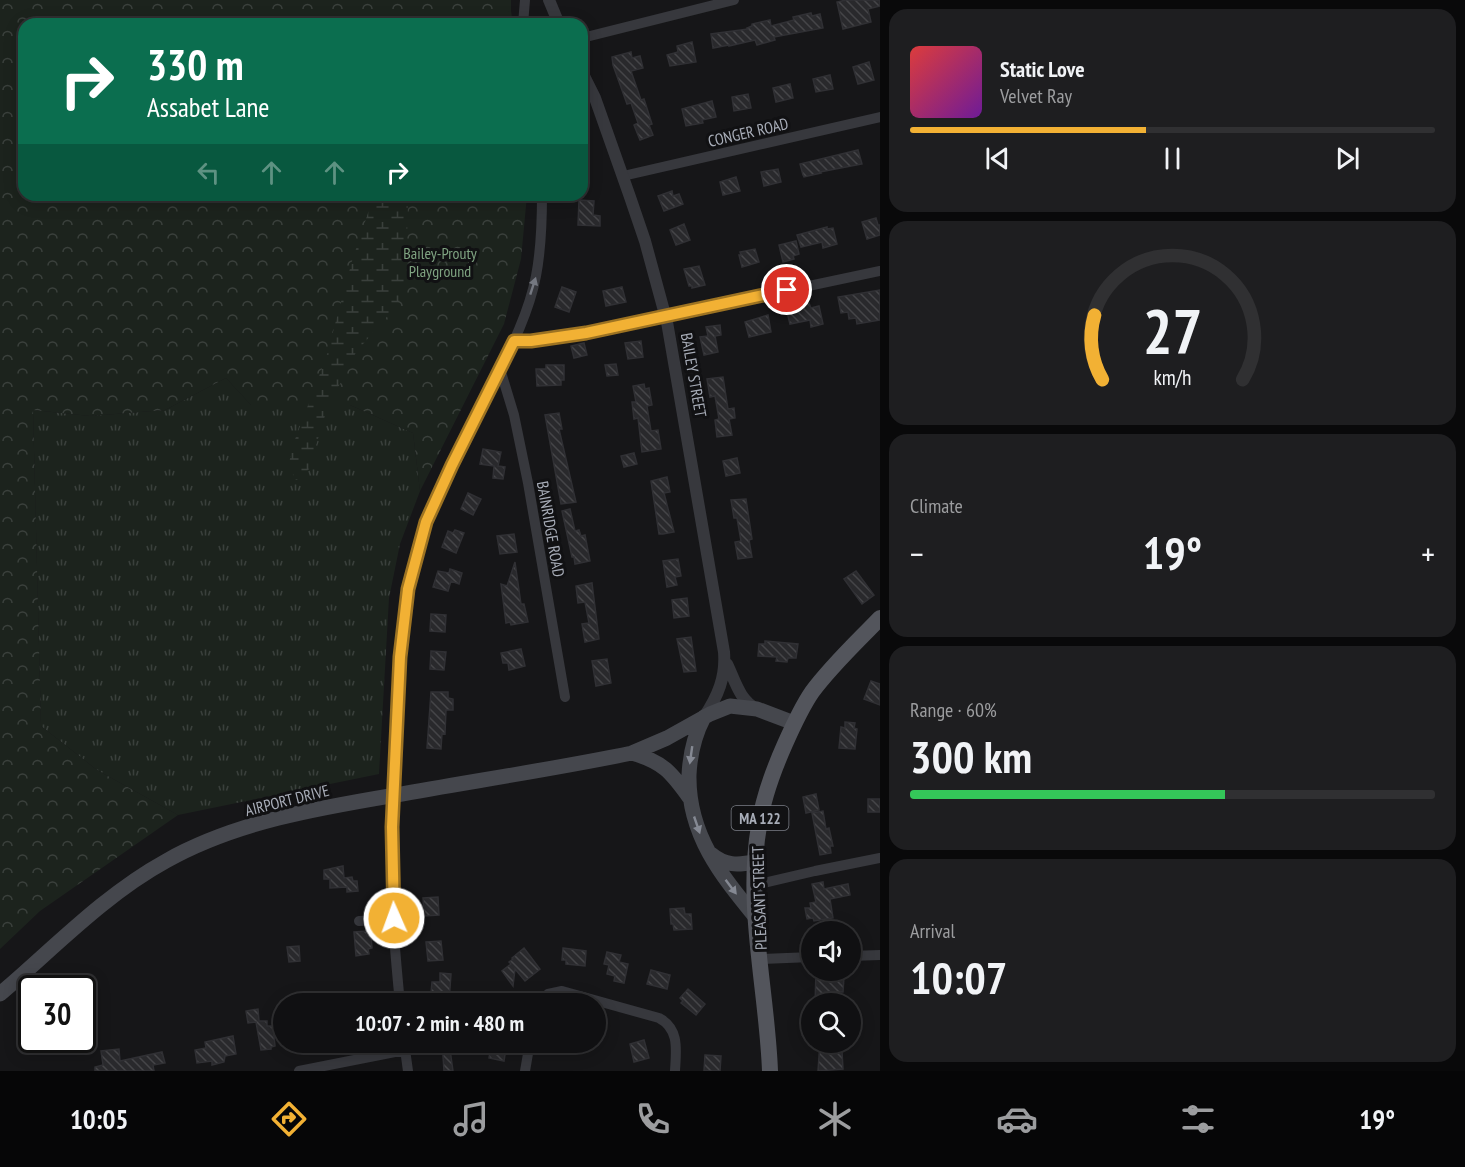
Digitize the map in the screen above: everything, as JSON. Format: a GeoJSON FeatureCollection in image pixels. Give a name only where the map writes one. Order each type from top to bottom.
{"type":"FeatureCollection","features":[{"type":"Feature","properties":{"kind":"main road","name":"PLEASANT STREET"},"geometry":{"type":"LineString","coordinates":[[770,1071],[755,885],[759,826],[767,790],[794,723],[806,701],[822,680],[880,618]]}},
{"type":"Feature","properties":{"kind":"main road","name":"AIRPORT DRIVE"},"geometry":{"type":"LineString","coordinates":[[0,994],[105,903],[166,861],[223,836],[310,810],[632,753],[729,706],[757,709]]}},
{"type":"Feature","properties":{"kind":"main road","name":"BAILEY STREET"},"geometry":{"type":"LineString","coordinates":[[757,709],[794,723]]}},
{"type":"Feature","properties":{"kind":"main road"},"geometry":{"type":"LineString","coordinates":[[704,717],[694,735],[690,760],[689,797],[708,852],[729,885],[757,919]]}},
{"type":"Feature","properties":{"kind":"main road"},"geometry":{"type":"LineString","coordinates":[[632,753],[662,765],[673,775],[689,797]]}},
{"type":"Feature","properties":{"kind":"main road"},"geometry":{"type":"LineString","coordinates":[[708,852],[719,861],[729,864],[755,862]]}},
{"type":"Feature","properties":{"kind":"street"},"geometry":{"type":"LineString","coordinates":[[524,18],[525,0]]}},
{"type":"Feature","properties":{"kind":"street"},"geometry":{"type":"LineString","coordinates":[[549,0],[556,18]]}},
{"type":"Feature","properties":{"kind":"street"},"geometry":{"type":"LineString","coordinates":[[588,36],[734,0]]}},
{"type":"Feature","properties":{"kind":"street","name":"BAILEY STREET"},"geometry":{"type":"LineString","coordinates":[[588,84],[595,98],[645,241],[665,317],[725,659],[725,672],[721,686],[704,717]]}},
{"type":"Feature","properties":{"kind":"street","name":"CONGER ROAD"},"geometry":{"type":"LineString","coordinates":[[623,176],[880,117]]}},
{"type":"Feature","properties":{"kind":"street"},"geometry":{"type":"LineString","coordinates":[[399,993],[391,846],[400,657],[406,602],[426,522],[514,341],[536,276],[542,201]]}},
{"type":"Feature","properties":{"kind":"street"},"geometry":{"type":"LineString","coordinates":[[514,341],[531,341],[586,333],[880,271]]}},
{"type":"Feature","properties":{"kind":"street","name":"BAINRIDGE ROAD"},"geometry":{"type":"LineString","coordinates":[[500,369],[514,415],[528,483],[565,697]]}},
{"type":"Feature","properties":{"kind":"street","name":"BAILEY STREET"},"geometry":{"type":"LineString","coordinates":[[725,659],[741,695],[757,709]]}},
{"type":"Feature","properties":{"kind":"street"},"geometry":{"type":"LineString","coordinates":[[755,885],[880,858]]}},
{"type":"Feature","properties":{"kind":"street"},"geometry":{"type":"LineString","coordinates":[[359,921],[394,918]]}},
{"type":"Feature","properties":{"kind":"street"},"geometry":{"type":"LineString","coordinates":[[861,956],[880,955]]}},
{"type":"Feature","properties":{"kind":"street"},"geometry":{"type":"LineString","coordinates":[[760,959],[801,957]]}},
{"type":"Feature","properties":{"kind":"street"},"geometry":{"type":"LineString","coordinates":[[548,993],[562,991],[569,993]]}},
{"type":"Feature","properties":{"kind":"street"},"geometry":{"type":"LineString","coordinates":[[606,1003],[659,1018],[668,1024],[675,1035],[675,1071]]}},
{"type":"Feature","properties":{"kind":"street"},"geometry":{"type":"LineString","coordinates":[[299,1071],[375,1053]]}},
{"type":"Feature","properties":{"kind":"street"},"geometry":{"type":"LineString","coordinates":[[405,1053],[408,1071]]}},
{"type":"Feature","properties":{"kind":"street"},"geometry":{"type":"LineString","coordinates":[[525,1071],[528,1053]]}},
{"type":"Feature","properties":{"kind":"green space","name":"Bailey-Prouty Playground"},"geometry":{"type":"Polygon","coordinates":[[[0,0],[511,0],[511,11],[490,18],[18,18],[18,201],[526,201],[521,259],[504,324],[420,491],[413,433],[350,405],[251,405],[226,378],[165,410],[90,416],[33,410],[41,726],[97,770],[178,815],[40,911],[0,949],[0,0]]]}},
{"type":"Feature","properties":{"kind":"green space"},"geometry":{"type":"Polygon","coordinates":[[[511,11],[512,18],[461,18],[511,11]]]}},
{"type":"Feature","properties":{"kind":"green space"},"geometry":{"type":"Polygon","coordinates":[[[372,201],[408,201],[406,287],[402,297],[356,352],[329,402],[309,469],[296,480],[289,467],[291,450],[326,358],[352,261],[372,201]]]}},
{"type":"Feature","properties":{"kind":"green space"},"geometry":{"type":"Polygon","coordinates":[[[226,378],[251,405],[350,405],[413,433],[420,491],[400,544],[389,598],[379,774],[178,815],[97,770],[41,726],[33,410],[90,416],[165,410],[226,378]]]}},
{"type":"Feature","properties":{"kind":"building"},"geometry":{"type":"Polygon","coordinates":[[[880,0],[880,6],[868,9],[871,22],[843,29],[837,2],[880,0]]]}},
{"type":"Feature","properties":{"kind":"building"},"geometry":{"type":"Polygon","coordinates":[[[811,13],[812,16],[820,14],[823,28],[774,37],[775,40],[757,45],[755,40],[713,48],[711,34],[748,29],[752,24],[770,20],[771,26],[811,13]]]}},
{"type":"Feature","properties":{"kind":"building"},"geometry":{"type":"Polygon","coordinates":[[[692,42],[696,62],[670,66],[667,55],[678,52],[677,46],[692,42]]]}},
{"type":"Feature","properties":{"kind":"building"},"geometry":{"type":"Polygon","coordinates":[[[631,52],[632,58],[640,56],[643,68],[631,71],[652,124],[649,125],[653,135],[640,140],[634,125],[638,123],[631,103],[627,104],[612,57],[631,52]]]}},
{"type":"Feature","properties":{"kind":"building"},"geometry":{"type":"Polygon","coordinates":[[[869,62],[874,80],[858,84],[853,67],[869,62]]]}},
{"type":"Feature","properties":{"kind":"building"},"geometry":{"type":"Polygon","coordinates":[[[830,75],[833,89],[816,92],[813,79],[830,75]]]}},
{"type":"Feature","properties":{"kind":"building"},"geometry":{"type":"Polygon","coordinates":[[[790,84],[793,98],[776,102],[773,88],[790,84]]]}},
{"type":"Feature","properties":{"kind":"building"},"geometry":{"type":"Polygon","coordinates":[[[748,94],[751,108],[734,111],[732,97],[748,94]]]}},
{"type":"Feature","properties":{"kind":"building"},"geometry":{"type":"Polygon","coordinates":[[[712,101],[716,117],[702,120],[703,123],[686,126],[682,109],[712,101]]]}},
{"type":"Feature","properties":{"kind":"building"},"geometry":{"type":"Polygon","coordinates":[[[858,150],[862,164],[804,177],[803,175],[800,164],[858,150]]]}},
{"type":"Feature","properties":{"kind":"building"},"geometry":{"type":"Polygon","coordinates":[[[778,169],[781,182],[764,186],[761,172],[778,169]]]}},
{"type":"Feature","properties":{"kind":"building"},"geometry":{"type":"Polygon","coordinates":[[[736,177],[740,191],[723,195],[720,182],[736,177]]]}},
{"type":"Feature","properties":{"kind":"building"},"geometry":{"type":"Polygon","coordinates":[[[672,191],[673,196],[679,194],[683,204],[664,211],[658,196],[672,191]]]}},
{"type":"Feature","properties":{"kind":"building"},"geometry":{"type":"Polygon","coordinates":[[[579,201],[594,201],[593,215],[600,216],[600,226],[578,225],[579,201]]]}},
{"type":"Feature","properties":{"kind":"building"},"geometry":{"type":"Polygon","coordinates":[[[876,218],[880,225],[880,235],[867,239],[862,222],[876,218]]]}},
{"type":"Feature","properties":{"kind":"building"},"geometry":{"type":"Polygon","coordinates":[[[684,224],[690,240],[676,245],[670,230],[684,224]]]}},
{"type":"Feature","properties":{"kind":"building"},"geometry":{"type":"Polygon","coordinates":[[[827,227],[827,229],[833,228],[837,244],[823,248],[822,242],[801,247],[797,235],[827,227]]]}},
{"type":"Feature","properties":{"kind":"building"},"geometry":{"type":"Polygon","coordinates":[[[796,241],[799,254],[793,256],[794,259],[783,262],[779,245],[796,241]]]}},
{"type":"Feature","properties":{"kind":"building"},"geometry":{"type":"Polygon","coordinates":[[[755,249],[759,262],[742,267],[740,252],[755,249]]]}},
{"type":"Feature","properties":{"kind":"building"},"geometry":{"type":"Polygon","coordinates":[[[699,266],[705,285],[692,288],[689,286],[684,269],[699,266]]]}},
{"type":"Feature","properties":{"kind":"building"},"geometry":{"type":"Polygon","coordinates":[[[562,287],[576,292],[569,312],[555,307],[562,287]]]}},
{"type":"Feature","properties":{"kind":"building"},"geometry":{"type":"Polygon","coordinates":[[[622,287],[626,302],[606,306],[603,291],[622,287]]]}},
{"type":"Feature","properties":{"kind":"building"},"geometry":{"type":"Polygon","coordinates":[[[880,290],[880,320],[857,324],[856,318],[849,319],[848,312],[841,313],[838,297],[880,290]]]}},
{"type":"Feature","properties":{"kind":"building"},"geometry":{"type":"Polygon","coordinates":[[[809,303],[811,308],[819,306],[823,324],[811,327],[810,320],[790,324],[786,308],[809,303]]]}},
{"type":"Feature","properties":{"kind":"building"},"geometry":{"type":"Polygon","coordinates":[[[768,315],[771,332],[749,337],[745,322],[768,315]]]}},
{"type":"Feature","properties":{"kind":"building"},"geometry":{"type":"Polygon","coordinates":[[[720,325],[721,335],[715,336],[718,352],[704,355],[700,337],[708,336],[706,327],[720,325]]]}},
{"type":"Feature","properties":{"kind":"building"},"geometry":{"type":"Polygon","coordinates":[[[641,341],[643,357],[628,359],[625,343],[641,341]]]}},
{"type":"Feature","properties":{"kind":"building"},"geometry":{"type":"Polygon","coordinates":[[[584,343],[587,355],[574,358],[571,346],[584,343]]]}},
{"type":"Feature","properties":{"kind":"building"},"geometry":{"type":"Polygon","coordinates":[[[616,364],[618,375],[607,376],[605,365],[616,364]]]}},
{"type":"Feature","properties":{"kind":"building"},"geometry":{"type":"Polygon","coordinates":[[[546,365],[564,365],[564,380],[561,380],[561,385],[537,386],[536,369],[546,369],[546,365]]]}},
{"type":"Feature","properties":{"kind":"building"},"geometry":{"type":"Polygon","coordinates":[[[723,377],[728,409],[734,408],[735,418],[729,419],[732,435],[717,437],[715,420],[719,419],[715,396],[710,397],[707,379],[723,377]]]}},
{"type":"Feature","properties":{"kind":"building"},"geometry":{"type":"Polygon","coordinates":[[[644,384],[645,389],[649,388],[652,405],[647,406],[651,431],[658,430],[661,449],[642,452],[638,418],[634,419],[632,402],[636,402],[633,386],[644,384]]]}},
{"type":"Feature","properties":{"kind":"building"},"geometry":{"type":"Polygon","coordinates":[[[559,413],[562,429],[559,429],[576,502],[561,504],[545,415],[559,413]]]}},
{"type":"Feature","properties":{"kind":"building"},"geometry":{"type":"Polygon","coordinates":[[[483,449],[501,452],[498,466],[505,467],[503,479],[493,478],[494,466],[480,464],[483,449]]]}},
{"type":"Feature","properties":{"kind":"building"},"geometry":{"type":"Polygon","coordinates":[[[634,453],[637,464],[624,467],[621,456],[634,453]]]}},
{"type":"Feature","properties":{"kind":"building"},"geometry":{"type":"Polygon","coordinates":[[[737,458],[740,473],[726,476],[723,461],[737,458]]]}},
{"type":"Feature","properties":{"kind":"building"},"geometry":{"type":"Polygon","coordinates":[[[667,477],[670,492],[664,493],[674,532],[659,534],[651,481],[667,477]]]}},
{"type":"Feature","properties":{"kind":"building"},"geometry":{"type":"Polygon","coordinates":[[[468,493],[481,499],[473,515],[461,509],[468,493]]]}},
{"type":"Feature","properties":{"kind":"building"},"geometry":{"type":"Polygon","coordinates":[[[746,499],[752,539],[749,540],[752,557],[738,559],[735,542],[741,541],[731,500],[746,499]]]}},
{"type":"Feature","properties":{"kind":"building"},"geometry":{"type":"Polygon","coordinates":[[[570,509],[575,531],[579,530],[581,536],[585,535],[590,561],[575,564],[574,557],[572,557],[562,511],[570,509]]]}},
{"type":"Feature","properties":{"kind":"building"},"geometry":{"type":"Polygon","coordinates":[[[455,530],[464,533],[456,553],[442,547],[448,531],[453,533],[455,530]]]}},
{"type":"Feature","properties":{"kind":"building"},"geometry":{"type":"Polygon","coordinates":[[[514,534],[517,552],[500,554],[497,536],[514,534]]]}},
{"type":"Feature","properties":{"kind":"building"},"geometry":{"type":"Polygon","coordinates":[[[678,559],[681,576],[675,577],[677,585],[667,587],[663,561],[678,559]]]}},
{"type":"Feature","properties":{"kind":"building"},"geometry":{"type":"Polygon","coordinates":[[[515,562],[521,604],[524,604],[528,622],[511,625],[510,622],[506,623],[501,584],[507,586],[515,562]]]}},
{"type":"Feature","properties":{"kind":"building"},"geometry":{"type":"Polygon","coordinates":[[[450,569],[462,573],[459,584],[451,581],[448,591],[433,587],[438,571],[449,573],[450,569]]]}},
{"type":"Feature","properties":{"kind":"building"},"geometry":{"type":"Polygon","coordinates":[[[856,571],[874,595],[862,604],[844,579],[856,571]]]}},
{"type":"Feature","properties":{"kind":"building"},"geometry":{"type":"Polygon","coordinates":[[[592,583],[599,639],[585,642],[582,624],[589,623],[585,602],[578,603],[576,586],[592,583]]]}},
{"type":"Feature","properties":{"kind":"building"},"geometry":{"type":"Polygon","coordinates":[[[687,598],[689,616],[674,618],[672,600],[687,598]]]}},
{"type":"Feature","properties":{"kind":"building"},"geometry":{"type":"Polygon","coordinates":[[[431,614],[446,615],[445,632],[430,631],[431,614]]]}},
{"type":"Feature","properties":{"kind":"building"},"geometry":{"type":"Polygon","coordinates":[[[691,637],[696,671],[684,672],[677,639],[691,637]]]}},
{"type":"Feature","properties":{"kind":"building"},"geometry":{"type":"Polygon","coordinates":[[[765,641],[798,644],[796,658],[788,658],[787,662],[776,661],[777,657],[758,656],[759,644],[765,644],[765,641]]]}},
{"type":"Feature","properties":{"kind":"building"},"geometry":{"type":"Polygon","coordinates":[[[521,649],[525,666],[509,670],[508,663],[503,663],[501,653],[521,649]]]}},
{"type":"Feature","properties":{"kind":"building"},"geometry":{"type":"Polygon","coordinates":[[[431,651],[446,652],[444,670],[430,669],[431,651]]]}},
{"type":"Feature","properties":{"kind":"building"},"geometry":{"type":"Polygon","coordinates":[[[607,659],[611,683],[596,686],[592,661],[607,659]]]}},
{"type":"Feature","properties":{"kind":"building"},"geometry":{"type":"Polygon","coordinates":[[[871,681],[880,684],[880,705],[864,699],[871,681]]]}},
{"type":"Feature","properties":{"kind":"building"},"geometry":{"type":"Polygon","coordinates":[[[431,692],[448,692],[448,698],[453,699],[453,710],[446,710],[445,734],[442,733],[441,749],[427,748],[431,692]]]}},
{"type":"Feature","properties":{"kind":"building"},"geometry":{"type":"Polygon","coordinates":[[[845,722],[855,723],[854,728],[857,729],[855,749],[839,748],[841,727],[845,728],[845,722]]]}},
{"type":"Feature","properties":{"kind":"building"},"geometry":{"type":"Polygon","coordinates":[[[816,794],[819,810],[806,813],[803,797],[816,794]]]}},
{"type":"Feature","properties":{"kind":"building"},"geometry":{"type":"Polygon","coordinates":[[[868,799],[880,799],[880,812],[868,812],[868,799]]]}},
{"type":"Feature","properties":{"kind":"building"},"geometry":{"type":"Polygon","coordinates":[[[823,811],[826,829],[829,828],[833,846],[830,846],[831,853],[820,855],[812,813],[823,811]]]}},
{"type":"Feature","properties":{"kind":"building"},"geometry":{"type":"Polygon","coordinates":[[[343,866],[344,878],[352,877],[353,881],[357,881],[358,891],[347,892],[347,887],[330,888],[330,879],[324,879],[324,870],[343,866]]]}},
{"type":"Feature","properties":{"kind":"building"},"geometry":{"type":"Polygon","coordinates":[[[823,882],[824,889],[848,884],[850,895],[830,899],[833,918],[814,921],[813,918],[807,919],[805,908],[811,908],[810,903],[816,902],[812,884],[823,882]]]}},
{"type":"Feature","properties":{"kind":"building"},"geometry":{"type":"Polygon","coordinates":[[[438,897],[439,915],[424,916],[423,898],[438,897]]]}},
{"type":"Feature","properties":{"kind":"building"},"geometry":{"type":"Polygon","coordinates":[[[684,908],[685,914],[691,914],[692,929],[674,930],[671,924],[670,909],[684,908]]]}},
{"type":"Feature","properties":{"kind":"building"},"geometry":{"type":"Polygon","coordinates":[[[367,931],[367,936],[371,936],[372,948],[368,949],[369,954],[356,956],[354,932],[367,931]]]}},
{"type":"Feature","properties":{"kind":"building"},"geometry":{"type":"Polygon","coordinates":[[[441,941],[443,960],[428,961],[426,942],[441,941]]]}},
{"type":"Feature","properties":{"kind":"building"},"geometry":{"type":"Polygon","coordinates":[[[299,946],[300,961],[289,962],[287,947],[299,946]]]}},
{"type":"Feature","properties":{"kind":"building"},"geometry":{"type":"Polygon","coordinates":[[[524,948],[540,969],[525,981],[515,969],[513,986],[502,971],[524,948]]]}},
{"type":"Feature","properties":{"kind":"building"},"geometry":{"type":"Polygon","coordinates":[[[563,948],[586,951],[585,966],[566,964],[566,960],[562,960],[563,948]]]}},
{"type":"Feature","properties":{"kind":"building"},"geometry":{"type":"Polygon","coordinates":[[[607,952],[621,955],[619,962],[628,964],[624,983],[614,981],[615,976],[607,974],[609,965],[604,964],[607,952]]]}},
{"type":"Feature","properties":{"kind":"building"},"geometry":{"type":"Polygon","coordinates":[[[651,970],[670,975],[667,989],[647,984],[651,970]]]}},
{"type":"Feature","properties":{"kind":"building"},"geometry":{"type":"Polygon","coordinates":[[[440,973],[451,974],[450,993],[431,993],[432,982],[440,982],[440,973]]]}},
{"type":"Feature","properties":{"kind":"building"},"geometry":{"type":"Polygon","coordinates":[[[816,981],[844,981],[843,992],[815,993],[816,981]]]}},
{"type":"Feature","properties":{"kind":"building"},"geometry":{"type":"Polygon","coordinates":[[[688,989],[705,1004],[696,1015],[681,1003],[683,1001],[680,998],[688,989]]]}},
{"type":"Feature","properties":{"kind":"building"},"geometry":{"type":"Polygon","coordinates":[[[258,1009],[259,1021],[267,1021],[267,1026],[273,1026],[271,1049],[261,1050],[256,1022],[248,1023],[246,1011],[258,1009]]]}},
{"type":"Feature","properties":{"kind":"building"},"geometry":{"type":"Polygon","coordinates":[[[233,1036],[236,1054],[225,1056],[224,1062],[212,1065],[212,1061],[197,1063],[195,1050],[206,1048],[205,1042],[233,1036]]]}},
{"type":"Feature","properties":{"kind":"building"},"geometry":{"type":"Polygon","coordinates":[[[644,1040],[649,1058],[634,1062],[630,1044],[644,1040]]]}},
{"type":"Feature","properties":{"kind":"building"},"geometry":{"type":"Polygon","coordinates":[[[119,1049],[120,1061],[162,1052],[165,1063],[153,1065],[154,1071],[95,1071],[95,1067],[103,1065],[101,1051],[119,1049]]]}},
{"type":"Feature","properties":{"kind":"building"},"geometry":{"type":"Polygon","coordinates":[[[443,1053],[451,1053],[453,1071],[444,1071],[443,1053]]]}},
{"type":"Feature","properties":{"kind":"building"},"geometry":{"type":"Polygon","coordinates":[[[490,1053],[505,1053],[504,1061],[489,1058],[490,1053]]]}},
{"type":"Feature","properties":{"kind":"building"},"geometry":{"type":"Polygon","coordinates":[[[819,1053],[842,1053],[843,1069],[818,1071],[819,1053]]]}},
{"type":"Feature","properties":{"kind":"building"},"geometry":{"type":"Polygon","coordinates":[[[705,1055],[721,1056],[720,1071],[704,1071],[705,1055]]]}},
{"type":"Feature","properties":{"kind":"route"},"geometry":{"type":"LineString","coordinates":[[394,918],[391,846],[400,657],[408,589],[426,522],[514,341],[531,341],[586,333],[787,290]]}}]}
